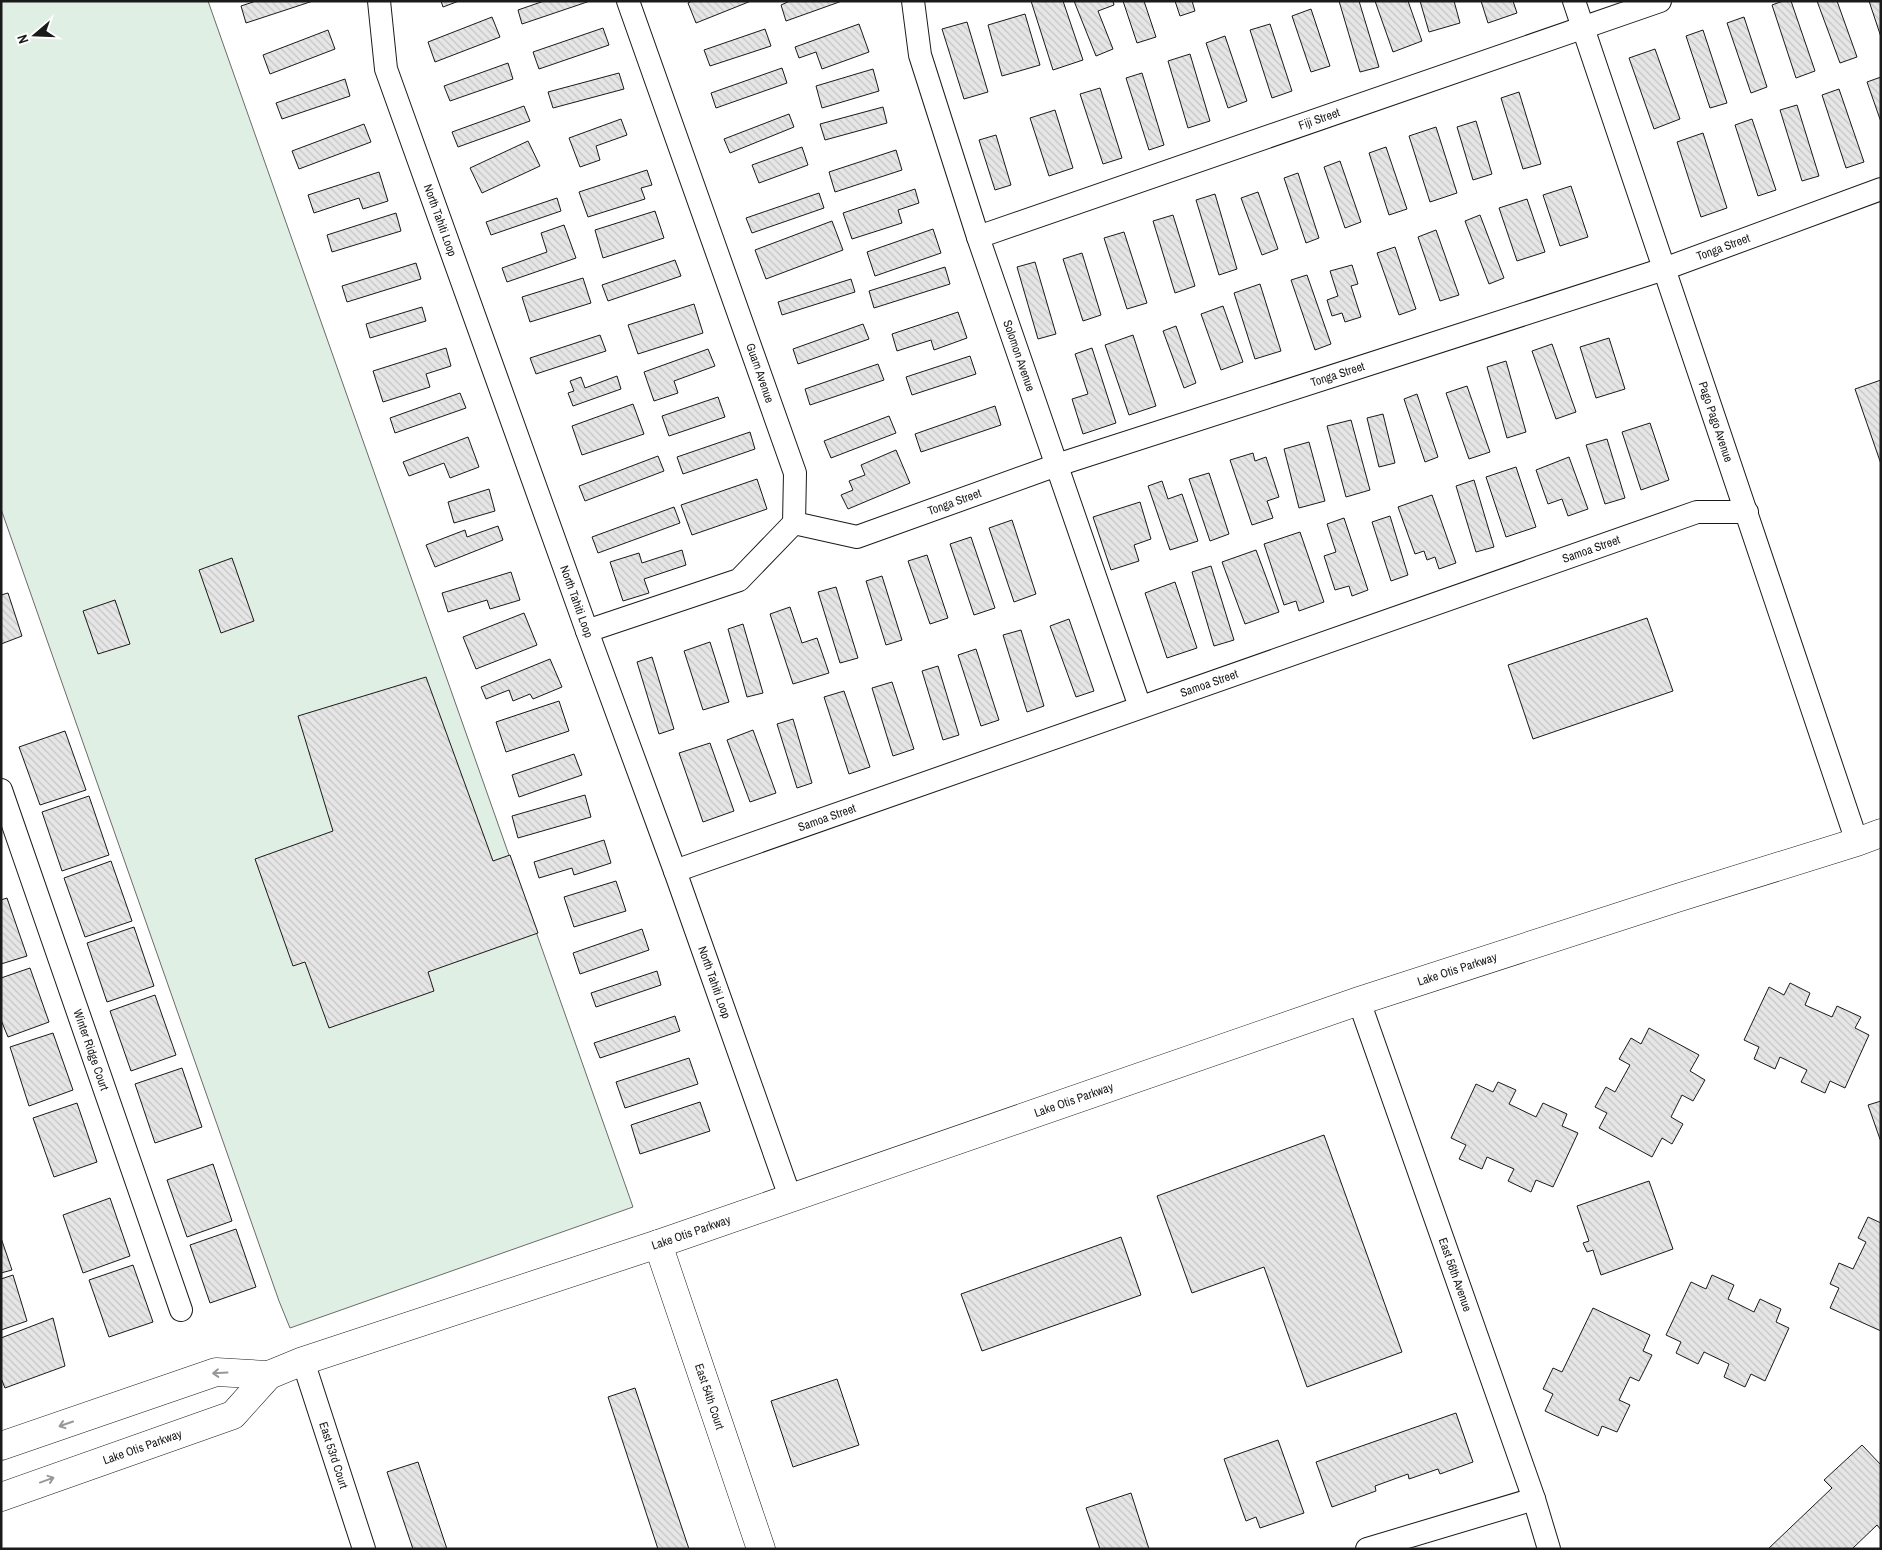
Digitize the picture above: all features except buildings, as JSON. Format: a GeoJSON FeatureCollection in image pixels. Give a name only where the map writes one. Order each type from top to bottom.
{"type":"FeatureCollection","features":[{"type":"Feature","properties":{"kind":"main road","name":"Lake Otis Parkway"},"geometry":{"type":"LineString","coordinates":[[1,1446],[216,1372],[269,1375],[304,1361],[658,1244],[1359,1002],[1677,898],[1869,838]]}},
{"type":"Feature","properties":{"kind":"main road","name":"East 54th Court"},"geometry":{"type":"LineString","coordinates":[[658,1244],[762,1549]]}},
{"type":"Feature","properties":{"kind":"main road","name":"Lake Otis Parkway"},"geometry":{"type":"LineString","coordinates":[[1,1497],[233,1416],[269,1375]]}},
{"type":"Feature","properties":{"kind":"street","name":"North Tahiti Loop"},"geometry":{"type":"LineString","coordinates":[[378,1],[386,69],[587,631],[676,871],[790,1198]]}},
{"type":"Feature","properties":{"kind":"street","name":"Guam Avenue"},"geometry":{"type":"LineString","coordinates":[[628,1],[795,473],[794,523]]}},
{"type":"Feature","properties":{"kind":"street","name":"Solomon Avenue"},"geometry":{"type":"LineString","coordinates":[[912,1],[920,54],[978,237],[1140,707]]}},
{"type":"Feature","properties":{"kind":"street","name":"Pago Pago Avenue"},"geometry":{"type":"LineString","coordinates":[[1574,1],[1585,28],[1664,269],[1747,512],[1869,838]]}},
{"type":"Feature","properties":{"kind":"street","name":"Fiji Street"},"geometry":{"type":"LineString","coordinates":[[978,237],[1660,1]]}},
{"type":"Feature","properties":{"kind":"street","name":"Tonga Street"},"geometry":{"type":"LineString","coordinates":[[794,523],[857,537],[1057,465],[1664,269],[1881,189]]}},
{"type":"Feature","properties":{"kind":"street","name":"Samoa Street"},"geometry":{"type":"LineString","coordinates":[[676,871],[1697,512],[1747,512]]}},
{"type":"Feature","properties":{"kind":"street"},"geometry":{"type":"LineString","coordinates":[[587,631],[738,580],[794,523]]}},
{"type":"Feature","properties":{"kind":"street","name":"Winter Ridge Court"},"geometry":{"type":"LineString","coordinates":[[1,790],[182,1310]]}},
{"type":"Feature","properties":{"kind":"street","name":"East 56th Avenue"},"geometry":{"type":"LineString","coordinates":[[1359,1002],[1534,1499],[1549,1549]]}},
{"type":"Feature","properties":{"kind":"street","name":"East 53rd Court"},"geometry":{"type":"LineString","coordinates":[[304,1361],[364,1549]]}},
{"type":"Feature","properties":{"kind":"street"},"geometry":{"type":"LineString","coordinates":[[1367,1549],[1534,1499]]}},
{"type":"Feature","properties":{"kind":"green space"},"geometry":{"type":"Polygon","coordinates":[[[1,1],[208,1],[633,1207],[290,1328],[1,509],[1,1]]]}}]}
